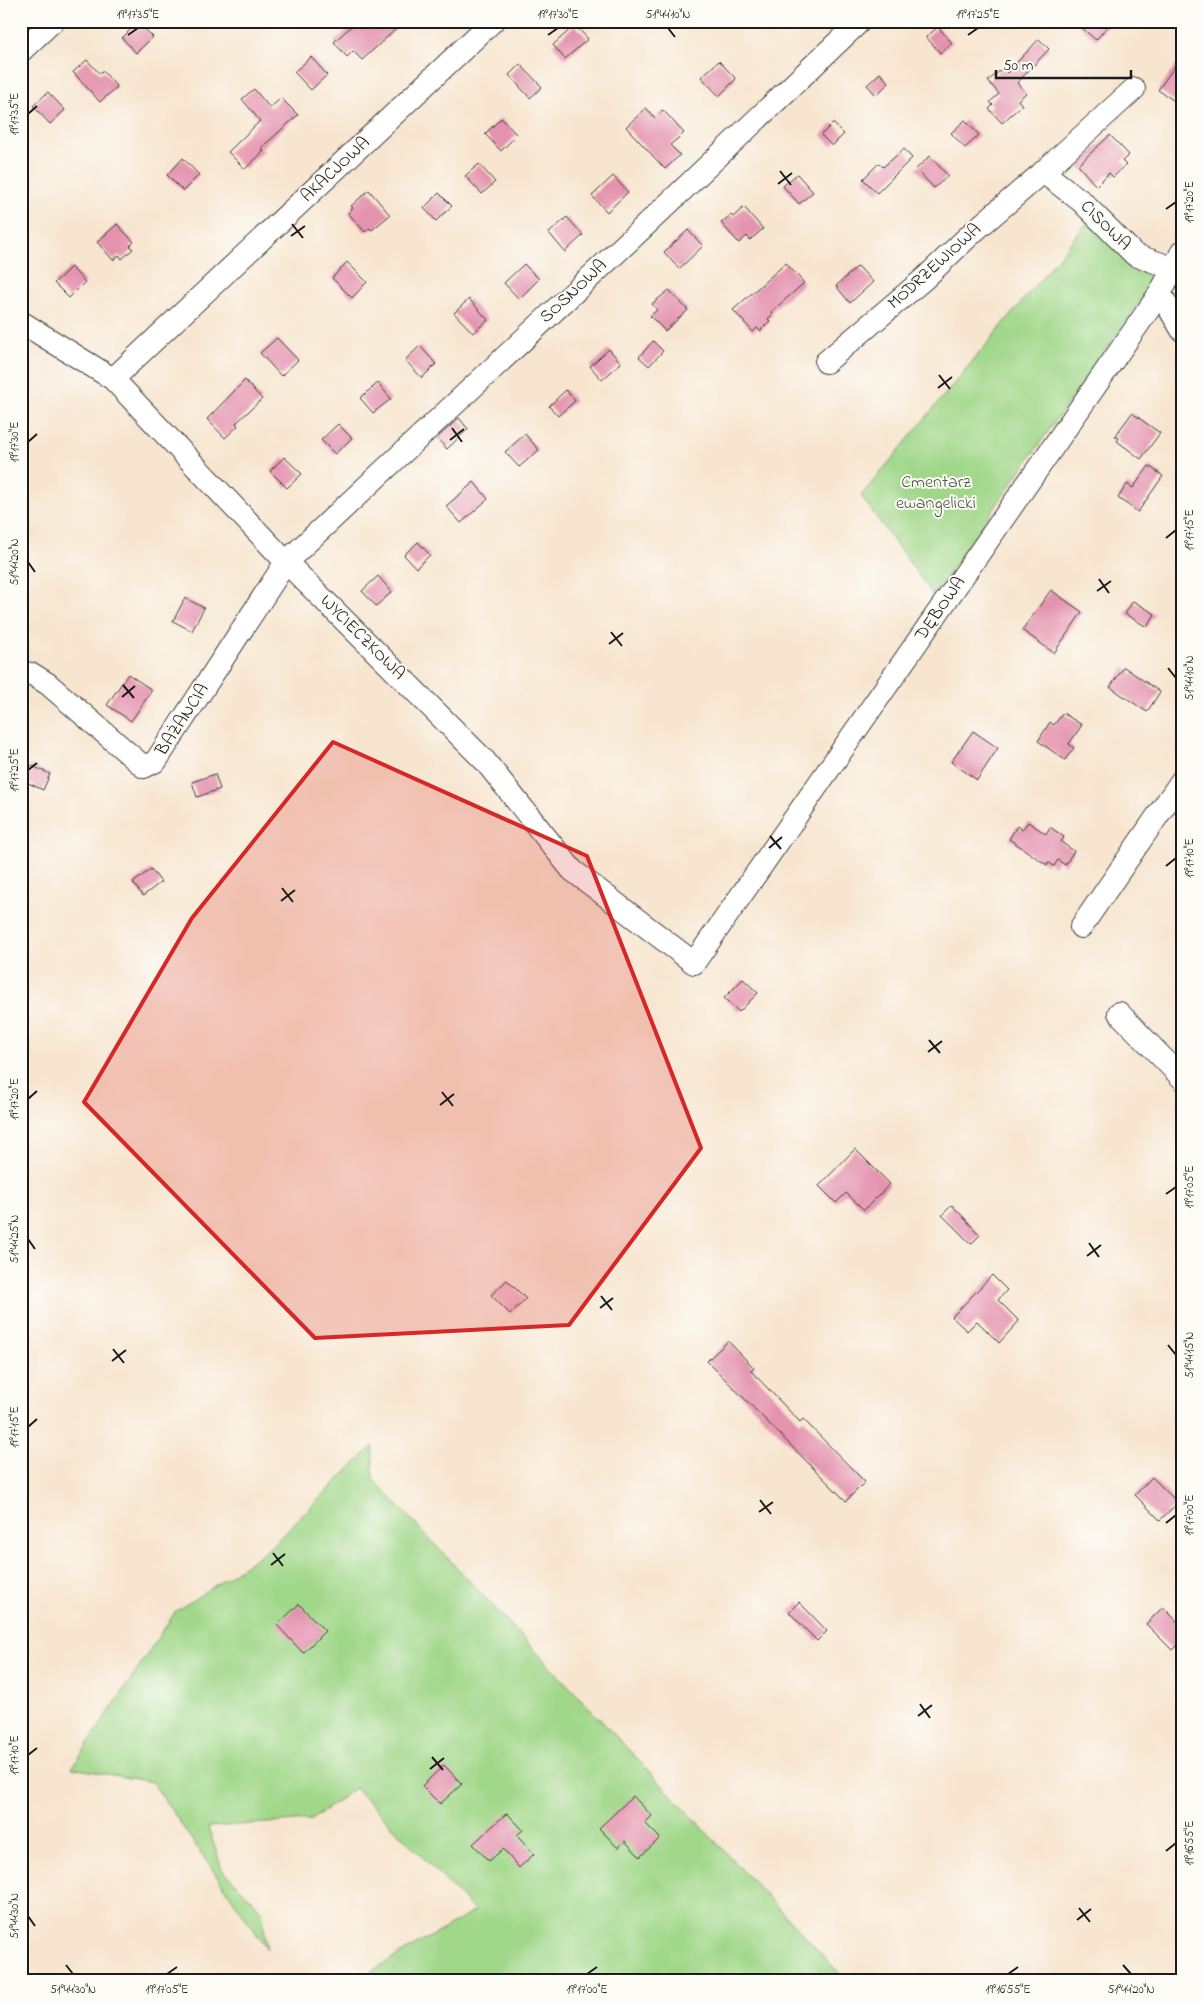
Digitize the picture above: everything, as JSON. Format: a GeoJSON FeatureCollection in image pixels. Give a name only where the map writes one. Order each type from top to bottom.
{"type":"FeatureCollection","features":[{"type":"Feature","properties":{"kind":"street"},"geometry":{"type":"LineString","coordinates":[[21,51],[53,21]]}},
{"type":"Feature","properties":{"kind":"street","name":"AKACJOWA"},"geometry":{"type":"LineString","coordinates":[[113,380],[493,21]]}},
{"type":"Feature","properties":{"kind":"street","name":"SOSNOWA"},"geometry":{"type":"LineString","coordinates":[[286,562],[860,21]]}},
{"type":"Feature","properties":{"kind":"street","name":"MODRZEWIOWA"},"geometry":{"type":"LineString","coordinates":[[826,362],[881,317],[1134,88]]}},
{"type":"Feature","properties":{"kind":"street","name":"CISOWA"},"geometry":{"type":"LineString","coordinates":[[1043,172],[1081,201],[1135,255],[1178,260]]}},
{"type":"Feature","properties":{"kind":"street","name":"DĘBOWA"},"geometry":{"type":"LineString","coordinates":[[694,963],[1160,294],[1178,260]]}},
{"type":"Feature","properties":{"kind":"street"},"geometry":{"type":"LineString","coordinates":[[1160,294],[1182,330]]}},
{"type":"Feature","properties":{"kind":"street","name":"WYCIECZKOWA"},"geometry":{"type":"LineString","coordinates":[[22,324],[113,380],[286,562],[485,761],[572,870],[694,963]]}},
{"type":"Feature","properties":{"kind":"street","name":"BAŻANCIA"},"geometry":{"type":"LineString","coordinates":[[21,673],[32,674],[48,684],[144,767],[156,761],[286,562]]}},
{"type":"Feature","properties":{"kind":"street"},"geometry":{"type":"LineString","coordinates":[[1081,927],[1182,780]]}},
{"type":"Feature","properties":{"kind":"street"},"geometry":{"type":"LineString","coordinates":[[1119,1013],[1182,1078]]}},
{"type":"Feature","properties":{"kind":"highlighted area"},"geometry":{"type":"Polygon","coordinates":[[[333,742],[587,856],[701,1148],[569,1325],[315,1338],[84,1102],[192,918],[333,742]]]}},
{"type":"Feature","properties":{"kind":"green space","name":"Cmentarz ewangelicki"},"geometry":{"type":"Polygon","coordinates":[[[1091,218],[1161,271],[933,595],[861,496],[1091,218]]]}},
{"type":"Feature","properties":{"kind":"green space"},"geometry":{"type":"Polygon","coordinates":[[[373,1446],[373,1479],[847,1981],[354,1981],[475,1911],[355,1788],[311,1820],[208,1827],[222,1869],[262,1911],[267,1949],[152,1782],[72,1768],[175,1612],[266,1551],[373,1446]]]}},
{"type":"Feature","properties":{"kind":"building"},"geometry":{"type":"Polygon","coordinates":[[[357,21],[405,21],[362,60],[353,51],[347,57],[334,42],[357,21]]]}},
{"type":"Feature","properties":{"kind":"building"},"geometry":{"type":"Polygon","coordinates":[[[1074,21],[1112,21],[1096,40],[1074,21]]]}},
{"type":"Feature","properties":{"kind":"building"},"geometry":{"type":"Polygon","coordinates":[[[138,22],[153,37],[136,53],[122,38],[138,22]]]}},
{"type":"Feature","properties":{"kind":"building"},"geometry":{"type":"Polygon","coordinates":[[[575,25],[588,39],[565,59],[553,45],[575,25]]]}},
{"type":"Feature","properties":{"kind":"building"},"geometry":{"type":"Polygon","coordinates":[[[938,27],[952,43],[940,53],[926,37],[938,27]]]}},
{"type":"Feature","properties":{"kind":"building"},"geometry":{"type":"Polygon","coordinates":[[[1039,39],[1049,49],[1017,83],[1026,93],[1018,100],[1022,105],[1002,123],[989,109],[993,105],[990,102],[999,94],[988,81],[1003,68],[1007,73],[1039,39]]]}},
{"type":"Feature","properties":{"kind":"building"},"geometry":{"type":"Polygon","coordinates":[[[1182,56],[1182,106],[1158,90],[1182,56]]]}},
{"type":"Feature","properties":{"kind":"building"},"geometry":{"type":"Polygon","coordinates":[[[311,57],[327,75],[311,90],[294,72],[311,57]]]}},
{"type":"Feature","properties":{"kind":"building"},"geometry":{"type":"Polygon","coordinates":[[[87,60],[100,74],[103,71],[117,87],[100,102],[73,72],[87,60]]]}},
{"type":"Feature","properties":{"kind":"building"},"geometry":{"type":"Polygon","coordinates":[[[719,61],[736,79],[719,96],[701,77],[719,61]]]}},
{"type":"Feature","properties":{"kind":"building"},"geometry":{"type":"Polygon","coordinates":[[[520,64],[542,87],[530,98],[509,75],[520,64]]]}},
{"type":"Feature","properties":{"kind":"building"},"geometry":{"type":"Polygon","coordinates":[[[880,73],[889,83],[876,95],[867,85],[880,73]]]}},
{"type":"Feature","properties":{"kind":"building"},"geometry":{"type":"Polygon","coordinates":[[[254,89],[270,108],[281,98],[298,115],[261,148],[264,151],[245,169],[228,152],[260,121],[242,99],[254,89]]]}},
{"type":"Feature","properties":{"kind":"building"},"geometry":{"type":"Polygon","coordinates":[[[48,92],[65,110],[50,124],[33,106],[48,92]]]}},
{"type":"Feature","properties":{"kind":"building"},"geometry":{"type":"Polygon","coordinates":[[[646,108],[655,118],[663,110],[684,133],[670,145],[680,155],[665,169],[626,127],[646,108]]]}},
{"type":"Feature","properties":{"kind":"building"},"geometry":{"type":"Polygon","coordinates":[[[501,118],[517,135],[501,151],[485,134],[501,118]]]}},
{"type":"Feature","properties":{"kind":"building"},"geometry":{"type":"Polygon","coordinates":[[[965,120],[979,135],[965,148],[951,133],[965,120]]]}},
{"type":"Feature","properties":{"kind":"building"},"geometry":{"type":"Polygon","coordinates":[[[833,123],[844,134],[832,146],[821,135],[833,123]]]}},
{"type":"Feature","properties":{"kind":"building"},"geometry":{"type":"Polygon","coordinates":[[[1110,135],[1129,155],[1122,161],[1126,165],[1113,177],[1109,173],[1096,186],[1078,165],[1110,135]]]}},
{"type":"Feature","properties":{"kind":"building"},"geometry":{"type":"Polygon","coordinates":[[[904,149],[912,158],[877,193],[863,179],[879,163],[883,167],[904,149]]]}},
{"type":"Feature","properties":{"kind":"building"},"geometry":{"type":"Polygon","coordinates":[[[930,156],[948,176],[934,188],[916,169],[930,156]]]}},
{"type":"Feature","properties":{"kind":"building"},"geometry":{"type":"Polygon","coordinates":[[[183,158],[199,175],[183,191],[167,175],[183,158]]]}},
{"type":"Feature","properties":{"kind":"building"},"geometry":{"type":"Polygon","coordinates":[[[479,164],[495,182],[482,194],[465,176],[479,164]]]}},
{"type":"Feature","properties":{"kind":"building"},"geometry":{"type":"Polygon","coordinates":[[[797,174],[813,192],[799,204],[783,186],[797,174]]]}},
{"type":"Feature","properties":{"kind":"building"},"geometry":{"type":"Polygon","coordinates":[[[613,176],[628,192],[607,212],[592,196],[613,176]]]}},
{"type":"Feature","properties":{"kind":"building"},"geometry":{"type":"Polygon","coordinates":[[[369,190],[390,215],[372,230],[370,228],[365,232],[348,213],[353,208],[351,206],[369,190]]]}},
{"type":"Feature","properties":{"kind":"building"},"geometry":{"type":"Polygon","coordinates":[[[439,193],[452,206],[436,221],[424,208],[439,193]]]}},
{"type":"Feature","properties":{"kind":"building"},"geometry":{"type":"Polygon","coordinates":[[[744,207],[763,229],[750,240],[747,236],[739,243],[721,223],[731,215],[733,217],[744,207]]]}},
{"type":"Feature","properties":{"kind":"building"},"geometry":{"type":"Polygon","coordinates":[[[567,217],[583,235],[565,252],[549,233],[567,217]]]}},
{"type":"Feature","properties":{"kind":"building"},"geometry":{"type":"Polygon","coordinates":[[[117,224],[134,242],[130,246],[133,249],[122,259],[119,255],[113,260],[97,242],[117,224]]]}},
{"type":"Feature","properties":{"kind":"building"},"geometry":{"type":"Polygon","coordinates":[[[688,230],[703,246],[679,269],[664,252],[688,230]]]}},
{"type":"Feature","properties":{"kind":"building"},"geometry":{"type":"Polygon","coordinates":[[[347,262],[367,282],[352,298],[332,278],[347,262]]]}},
{"type":"Feature","properties":{"kind":"building"},"geometry":{"type":"Polygon","coordinates":[[[786,263],[804,283],[771,312],[773,314],[768,319],[770,321],[760,331],[757,328],[753,332],[733,310],[786,263]]]}},
{"type":"Feature","properties":{"kind":"building"},"geometry":{"type":"Polygon","coordinates":[[[524,264],[539,279],[519,299],[504,283],[524,264]]]}},
{"type":"Feature","properties":{"kind":"building"},"geometry":{"type":"Polygon","coordinates":[[[858,266],[873,282],[850,303],[836,286],[858,266]]]}},
{"type":"Feature","properties":{"kind":"building"},"geometry":{"type":"Polygon","coordinates":[[[71,267],[85,282],[69,298],[54,283],[71,267]]]}},
{"type":"Feature","properties":{"kind":"building"},"geometry":{"type":"Polygon","coordinates":[[[669,290],[688,310],[665,331],[650,316],[657,310],[652,304],[669,290]]]}},
{"type":"Feature","properties":{"kind":"building"},"geometry":{"type":"Polygon","coordinates":[[[469,299],[488,320],[473,333],[454,313],[469,299]]]}},
{"type":"Feature","properties":{"kind":"building"},"geometry":{"type":"Polygon","coordinates":[[[277,338],[298,360],[281,376],[260,353],[277,338]]]}},
{"type":"Feature","properties":{"kind":"building"},"geometry":{"type":"Polygon","coordinates":[[[653,341],[663,351],[649,366],[639,357],[653,341]]]}},
{"type":"Feature","properties":{"kind":"building"},"geometry":{"type":"Polygon","coordinates":[[[420,346],[436,364],[422,378],[405,360],[420,346]]]}},
{"type":"Feature","properties":{"kind":"building"},"geometry":{"type":"Polygon","coordinates":[[[609,349],[621,363],[602,380],[590,366],[609,349]]]}},
{"type":"Feature","properties":{"kind":"building"},"geometry":{"type":"Polygon","coordinates":[[[245,380],[262,399],[236,423],[238,426],[225,438],[207,419],[245,380]]]}},
{"type":"Feature","properties":{"kind":"building"},"geometry":{"type":"Polygon","coordinates":[[[378,383],[391,399],[373,413],[360,398],[378,383]]]}},
{"type":"Feature","properties":{"kind":"building"},"geometry":{"type":"Polygon","coordinates":[[[566,390],[575,401],[558,416],[549,406],[566,390]]]}},
{"type":"Feature","properties":{"kind":"building"},"geometry":{"type":"Polygon","coordinates":[[[1132,413],[1160,433],[1141,459],[1117,441],[1119,438],[1115,436],[1132,413]]]}},
{"type":"Feature","properties":{"kind":"building"},"geometry":{"type":"Polygon","coordinates":[[[459,418],[468,429],[447,449],[437,438],[459,418]]]}},
{"type":"Feature","properties":{"kind":"building"},"geometry":{"type":"Polygon","coordinates":[[[338,424],[352,438],[335,454],[321,440],[338,424]]]}},
{"type":"Feature","properties":{"kind":"building"},"geometry":{"type":"Polygon","coordinates":[[[525,434],[539,450],[519,467],[505,452],[525,434]]]}},
{"type":"Feature","properties":{"kind":"building"},"geometry":{"type":"Polygon","coordinates":[[[284,457],[302,474],[287,488],[270,471],[284,457]]]}},
{"type":"Feature","properties":{"kind":"building"},"geometry":{"type":"Polygon","coordinates":[[[1149,466],[1163,476],[1138,512],[1118,498],[1127,484],[1133,488],[1149,466]]]}},
{"type":"Feature","properties":{"kind":"building"},"geometry":{"type":"Polygon","coordinates":[[[474,482],[488,499],[461,523],[446,506],[474,482]]]}},
{"type":"Feature","properties":{"kind":"building"},"geometry":{"type":"Polygon","coordinates":[[[418,542],[430,555],[416,568],[404,555],[418,542]]]}},
{"type":"Feature","properties":{"kind":"building"},"geometry":{"type":"Polygon","coordinates":[[[378,576],[392,592],[376,606],[362,591],[378,576]]]}},
{"type":"Feature","properties":{"kind":"building"},"geometry":{"type":"Polygon","coordinates":[[[1051,590],[1082,612],[1054,653],[1022,630],[1051,590]]]}},
{"type":"Feature","properties":{"kind":"building"},"geometry":{"type":"Polygon","coordinates":[[[185,598],[204,608],[192,631],[173,621],[185,598]]]}},
{"type":"Feature","properties":{"kind":"building"},"geometry":{"type":"Polygon","coordinates":[[[1133,601],[1155,614],[1147,627],[1125,614],[1133,601]]]}},
{"type":"Feature","properties":{"kind":"building"},"geometry":{"type":"Polygon","coordinates":[[[1124,667],[1160,692],[1147,712],[1110,687],[1124,667]]]}},
{"type":"Feature","properties":{"kind":"building"},"geometry":{"type":"Polygon","coordinates":[[[128,674],[152,690],[131,721],[107,705],[128,674]]]}},
{"type":"Feature","properties":{"kind":"building"},"geometry":{"type":"Polygon","coordinates":[[[1063,713],[1082,725],[1069,744],[1074,748],[1065,760],[1038,741],[1050,722],[1054,725],[1063,713]]]}},
{"type":"Feature","properties":{"kind":"building"},"geometry":{"type":"Polygon","coordinates":[[[973,731],[998,748],[977,780],[951,762],[973,731]]]}},
{"type":"Feature","properties":{"kind":"building"},"geometry":{"type":"Polygon","coordinates":[[[30,765],[50,774],[43,790],[24,781],[30,765]]]}},
{"type":"Feature","properties":{"kind":"building"},"geometry":{"type":"Polygon","coordinates":[[[215,774],[220,789],[197,797],[192,782],[215,774]]]}},
{"type":"Feature","properties":{"kind":"building"},"geometry":{"type":"Polygon","coordinates":[[[1028,822],[1046,834],[1050,827],[1064,837],[1061,842],[1074,851],[1065,865],[1058,860],[1054,866],[1048,862],[1047,865],[1009,839],[1017,826],[1022,830],[1028,822]]]}},
{"type":"Feature","properties":{"kind":"building"},"geometry":{"type":"Polygon","coordinates":[[[151,869],[161,882],[143,896],[133,883],[151,869]]]}},
{"type":"Feature","properties":{"kind":"building"},"geometry":{"type":"Polygon","coordinates":[[[743,979],[758,993],[739,1012],[724,998],[743,979]]]}},
{"type":"Feature","properties":{"kind":"building"},"geometry":{"type":"Polygon","coordinates":[[[855,1149],[890,1184],[864,1210],[846,1193],[836,1203],[819,1186],[855,1149]]]}},
{"type":"Feature","properties":{"kind":"building"},"geometry":{"type":"Polygon","coordinates":[[[952,1205],[980,1235],[971,1244],[942,1215],[952,1205]]]}},
{"type":"Feature","properties":{"kind":"building"},"geometry":{"type":"Polygon","coordinates":[[[992,1275],[1007,1290],[998,1300],[1019,1321],[999,1343],[977,1321],[967,1331],[952,1317],[992,1275]]]}},
{"type":"Feature","properties":{"kind":"building"},"geometry":{"type":"Polygon","coordinates":[[[507,1280],[526,1299],[510,1314],[491,1295],[507,1280]]]}},
{"type":"Feature","properties":{"kind":"building"},"geometry":{"type":"Polygon","coordinates":[[[728,1341],[754,1368],[751,1371],[800,1422],[803,1419],[865,1482],[846,1501],[707,1361],[728,1341]]]}},
{"type":"Feature","properties":{"kind":"building"},"geometry":{"type":"Polygon","coordinates":[[[1152,1477],[1178,1503],[1160,1520],[1135,1495],[1152,1477]]]}},
{"type":"Feature","properties":{"kind":"building"},"geometry":{"type":"Polygon","coordinates":[[[799,1602],[827,1631],[817,1641],[789,1612],[799,1602]]]}},
{"type":"Feature","properties":{"kind":"building"},"geometry":{"type":"Polygon","coordinates":[[[299,1604],[325,1631],[303,1653],[277,1625],[299,1604]]]}},
{"type":"Feature","properties":{"kind":"building"},"geometry":{"type":"Polygon","coordinates":[[[1163,1607],[1182,1626],[1182,1640],[1172,1650],[1146,1624],[1163,1607]]]}},
{"type":"Feature","properties":{"kind":"building"},"geometry":{"type":"Polygon","coordinates":[[[444,1765],[462,1784],[440,1804],[422,1786],[444,1765]]]}},
{"type":"Feature","properties":{"kind":"building"},"geometry":{"type":"Polygon","coordinates":[[[633,1796],[652,1816],[645,1823],[660,1838],[640,1857],[625,1841],[618,1848],[599,1828],[633,1796]]]}},
{"type":"Feature","properties":{"kind":"building"},"geometry":{"type":"Polygon","coordinates":[[[507,1813],[523,1830],[517,1835],[534,1854],[519,1868],[503,1849],[489,1861],[473,1844],[507,1813]]]}}]}
